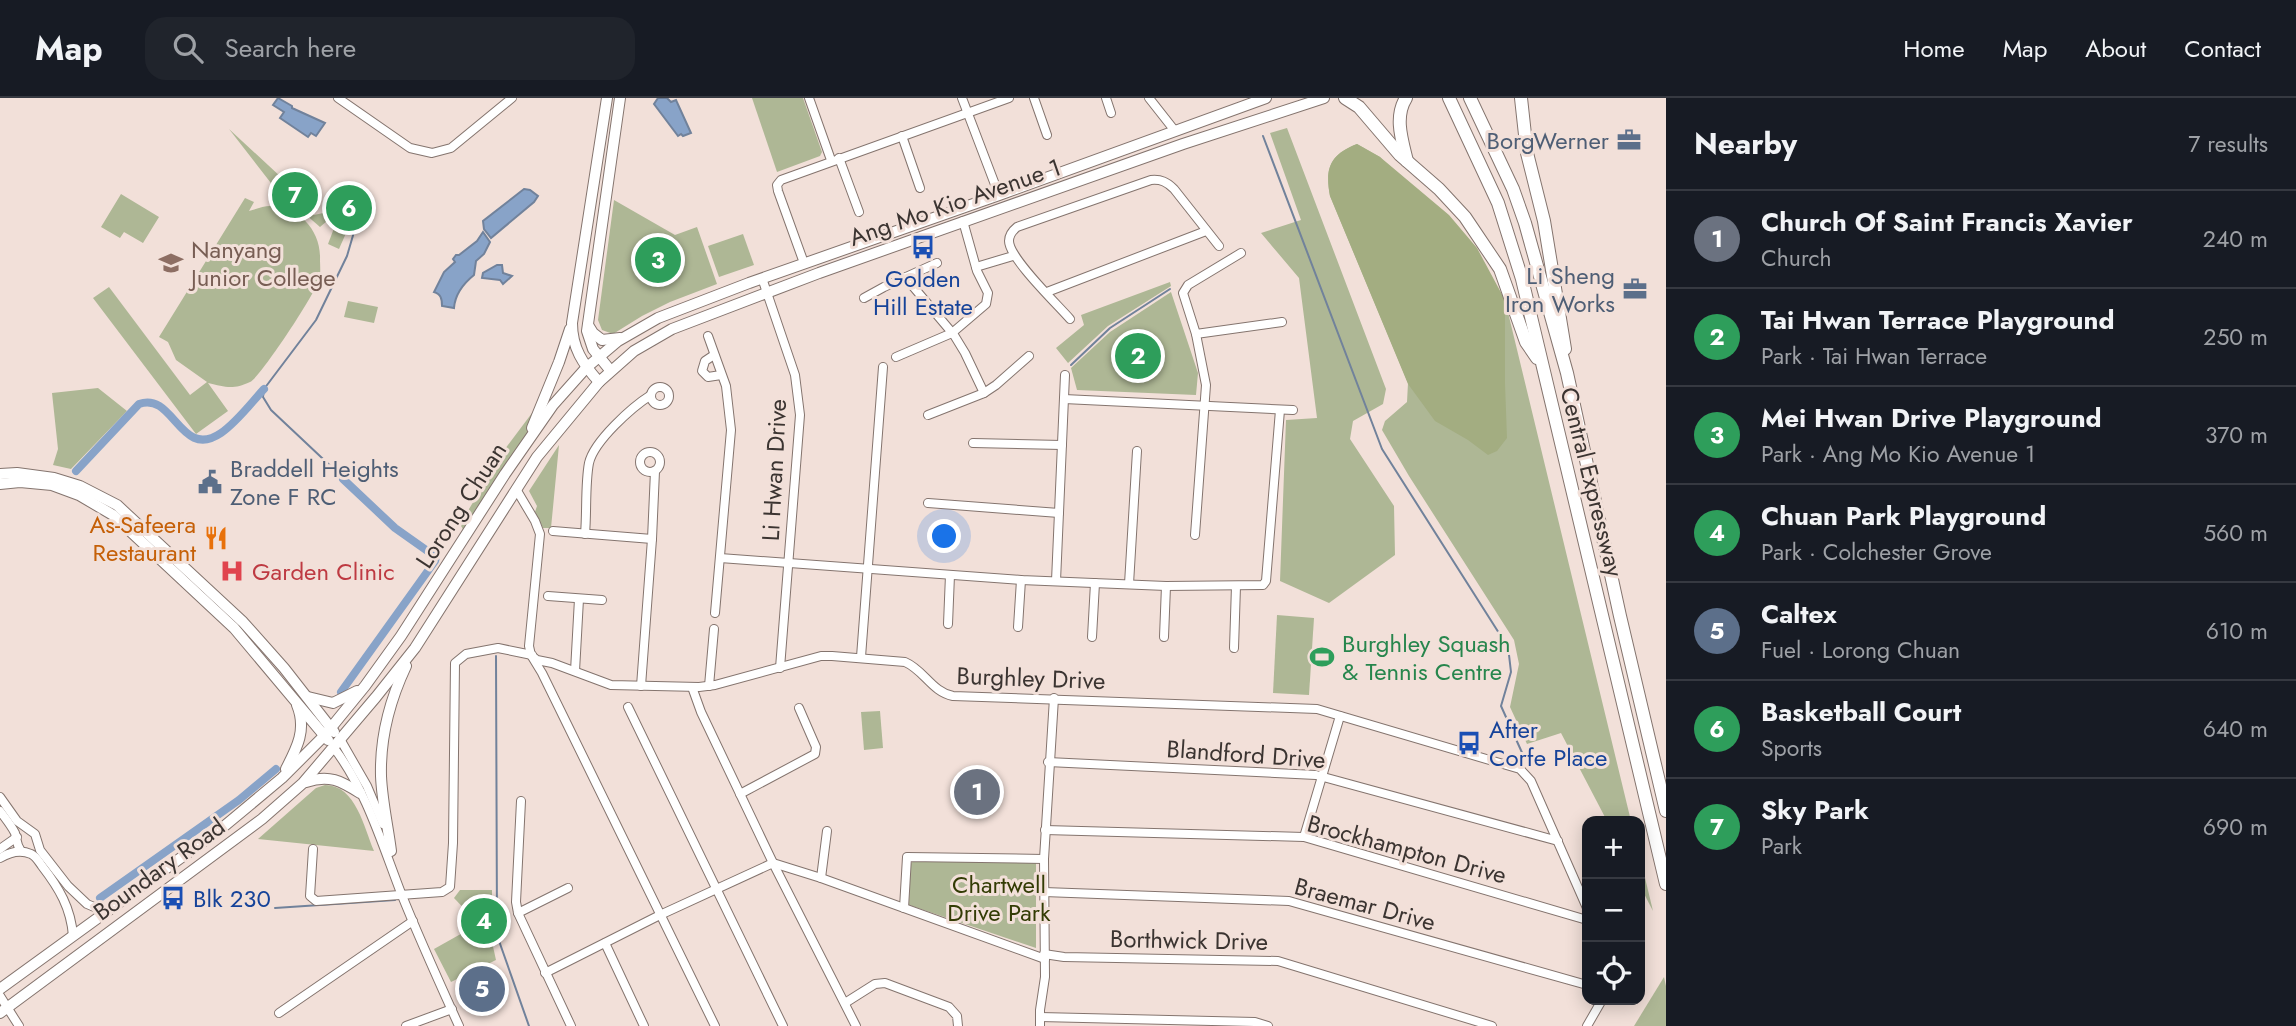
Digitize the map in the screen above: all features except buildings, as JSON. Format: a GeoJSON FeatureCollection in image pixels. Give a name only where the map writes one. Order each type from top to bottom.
{"type":"FeatureCollection","features":[{"type":"Feature","properties":{"kind":"highway"},"geometry":{"type":"LineString","coordinates":[[1345,98],[1359,107],[1407,161],[1451,201],[1487,246],[1508,286],[1526,342],[1541,363]]}},
{"type":"Feature","properties":{"kind":"highway"},"geometry":{"type":"LineString","coordinates":[[1406,98],[1401,106],[1400,128],[1407,161]]}},
{"type":"Feature","properties":{"kind":"highway","name":"Central Expressway"},"geometry":{"type":"LineString","coordinates":[[1449,98],[1497,203],[1509,237],[1666,884]]}},
{"type":"Feature","properties":{"kind":"highway","name":"Central Expressway"},"geometry":{"type":"LineString","coordinates":[[1470,98],[1513,189],[1566,373],[1666,811]]}},
{"type":"Feature","properties":{"kind":"highway"},"geometry":{"type":"LineString","coordinates":[[1521,98],[1527,153],[1554,272],[1565,346],[1566,373]]}},
{"type":"Feature","properties":{"kind":"main road"},"geometry":{"type":"LineString","coordinates":[[525,445],[572,323],[607,98]]}},
{"type":"Feature","properties":{"kind":"main road"},"geometry":{"type":"LineString","coordinates":[[610,370],[589,342],[588,324],[620,98]]}},
{"type":"Feature","properties":{"kind":"main road","name":"Ang Mo Kio Avenue 1"},"geometry":{"type":"LineString","coordinates":[[598,357],[626,336],[658,318],[762,278],[1266,98]]}},
{"type":"Feature","properties":{"kind":"main road","name":"Ang Mo Kio Avenue 1"},"geometry":{"type":"LineString","coordinates":[[610,370],[641,346],[672,329],[963,220],[1325,98]]}},
{"type":"Feature","properties":{"kind":"main road"},"geometry":{"type":"LineString","coordinates":[[603,124],[610,122],[617,126]]}},
{"type":"Feature","properties":{"kind":"main road"},"geometry":{"type":"LineString","coordinates":[[590,214],[596,217],[605,213]]}},
{"type":"Feature","properties":{"kind":"main road"},"geometry":{"type":"LineString","coordinates":[[572,323],[575,346],[586,368],[598,382]]}},
{"type":"Feature","properties":{"kind":"main road"},"geometry":{"type":"LineString","coordinates":[[588,324],[593,333],[602,340],[626,336]]}},
{"type":"Feature","properties":{"kind":"main road","name":"Lorong Chuan"},"geometry":{"type":"LineString","coordinates":[[328,731],[365,686],[421,606],[553,405],[598,357]]}},
{"type":"Feature","properties":{"kind":"main road","name":"Lorong Chuan"},"geometry":{"type":"LineString","coordinates":[[337,744],[415,648],[537,457],[610,370]]}},
{"type":"Feature","properties":{"kind":"main road"},"geometry":{"type":"LineString","coordinates":[[0,474],[17,473],[54,478],[80,486],[117,505],[238,616],[308,697],[337,744]]}},
{"type":"Feature","properties":{"kind":"main road"},"geometry":{"type":"LineString","coordinates":[[0,484],[29,482],[52,485],[79,495],[113,515],[234,628],[294,699],[328,731]]}},
{"type":"Feature","properties":{"kind":"main road"},"geometry":{"type":"LineString","coordinates":[[391,851],[381,776],[385,726],[391,703],[415,648]]}},
{"type":"Feature","properties":{"kind":"main road"},"geometry":{"type":"LineString","coordinates":[[308,697],[334,703],[365,686]]}},
{"type":"Feature","properties":{"kind":"main road"},"geometry":{"type":"LineString","coordinates":[[282,778],[301,733],[300,713],[294,699]]}},
{"type":"Feature","properties":{"kind":"main road","name":"Boundary Road"},"geometry":{"type":"LineString","coordinates":[[0,989],[222,828],[282,778],[328,731]]}},
{"type":"Feature","properties":{"kind":"main road","name":"Boundary Road"},"geometry":{"type":"LineString","coordinates":[[4,1010],[262,819],[303,783],[337,744]]}},
{"type":"Feature","properties":{"kind":"main road"},"geometry":{"type":"LineString","coordinates":[[303,783],[319,778],[332,778],[343,781],[360,793]]}},
{"type":"Feature","properties":{"kind":"street"},"geometry":{"type":"LineString","coordinates":[[338,98],[410,148],[432,153],[451,148],[512,98]]}},
{"type":"Feature","properties":{"kind":"street"},"geometry":{"type":"LineString","coordinates":[[809,98],[859,212]]}},
{"type":"Feature","properties":{"kind":"street"},"geometry":{"type":"LineString","coordinates":[[962,98],[999,195]]}},
{"type":"Feature","properties":{"kind":"street"},"geometry":{"type":"LineString","coordinates":[[804,263],[778,191],[777,185],[788,176],[1009,98]]}},
{"type":"Feature","properties":{"kind":"street"},"geometry":{"type":"LineString","coordinates":[[1034,98],[1047,135]]}},
{"type":"Feature","properties":{"kind":"street"},"geometry":{"type":"LineString","coordinates":[[1106,98],[1111,113]]}},
{"type":"Feature","properties":{"kind":"street"},"geometry":{"type":"LineString","coordinates":[[1149,98],[1175,131]]}},
{"type":"Feature","properties":{"kind":"street"},"geometry":{"type":"LineString","coordinates":[[902,136],[920,188]]}},
{"type":"Feature","properties":{"kind":"street"},"geometry":{"type":"LineString","coordinates":[[1070,319],[1013,256],[1009,240],[1017,228],[1154,180],[1171,186],[1219,246]]}},
{"type":"Feature","properties":{"kind":"street"},"geometry":{"type":"LineString","coordinates":[[896,357],[952,333],[988,301],[988,293],[976,267],[963,220]]}},
{"type":"Feature","properties":{"kind":"street"},"geometry":{"type":"LineString","coordinates":[[1047,292],[1206,231]]}},
{"type":"Feature","properties":{"kind":"street"},"geometry":{"type":"LineString","coordinates":[[1195,535],[1205,372],[1196,334],[1183,298],[1184,289],[1241,253]]}},
{"type":"Feature","properties":{"kind":"street"},"geometry":{"type":"LineString","coordinates":[[976,267],[1013,256]]}},
{"type":"Feature","properties":{"kind":"street"},"geometry":{"type":"LineString","coordinates":[[864,298],[937,263]]}},
{"type":"Feature","properties":{"kind":"street"},"geometry":{"type":"LineString","coordinates":[[905,277],[952,333],[984,393]]}},
{"type":"Feature","properties":{"kind":"street","name":"Li Hwan Drive"},"geometry":{"type":"LineString","coordinates":[[762,278],[792,365],[799,397],[800,427],[780,668]]}},
{"type":"Feature","properties":{"kind":"street"},"geometry":{"type":"LineString","coordinates":[[1196,334],[1282,322]]}},
{"type":"Feature","properties":{"kind":"street"},"geometry":{"type":"LineString","coordinates":[[708,336],[729,400],[731,430],[715,613]]}},
{"type":"Feature","properties":{"kind":"street"},"geometry":{"type":"LineString","coordinates":[[713,355],[705,361],[702,371],[708,377],[721,375]]}},
{"type":"Feature","properties":{"kind":"street"},"geometry":{"type":"LineString","coordinates":[[928,415],[984,393],[1029,356]]}},
{"type":"Feature","properties":{"kind":"street"},"geometry":{"type":"LineString","coordinates":[[861,657],[883,367]]}},
{"type":"Feature","properties":{"kind":"street"},"geometry":{"type":"LineString","coordinates":[[1056,581],[1065,375]]}},
{"type":"Feature","properties":{"kind":"street"},"geometry":{"type":"LineString","coordinates":[[585,534],[589,462],[595,450],[623,418],[651,395]]}},
{"type":"Feature","properties":{"kind":"street"},"geometry":{"type":"LineString","coordinates":[[1064,399],[1293,410]]}},
{"type":"Feature","properties":{"kind":"street"},"geometry":{"type":"LineString","coordinates":[[720,558],[1021,580],[1166,586],[1263,585],[1266,581],[1280,410]]}},
{"type":"Feature","properties":{"kind":"street"},"geometry":{"type":"LineString","coordinates":[[972,443],[1062,445]]}},
{"type":"Feature","properties":{"kind":"street"},"geometry":{"type":"LineString","coordinates":[[1129,584],[1137,451]]}},
{"type":"Feature","properties":{"kind":"street"},"geometry":{"type":"LineString","coordinates":[[641,686],[655,471]]}},
{"type":"Feature","properties":{"kind":"street"},"geometry":{"type":"LineString","coordinates":[[516,489],[540,534],[528,646],[531,655],[715,1026]]}},
{"type":"Feature","properties":{"kind":"street"},"geometry":{"type":"LineString","coordinates":[[928,503],[1059,513]]}},
{"type":"Feature","properties":{"kind":"street"},"geometry":{"type":"LineString","coordinates":[[553,531],[652,539]]}},
{"type":"Feature","properties":{"kind":"street"},"geometry":{"type":"LineString","coordinates":[[948,624],[950,575]]}},
{"type":"Feature","properties":{"kind":"street"},"geometry":{"type":"LineString","coordinates":[[1018,627],[1021,580]]}},
{"type":"Feature","properties":{"kind":"street"},"geometry":{"type":"LineString","coordinates":[[1092,637],[1095,583]]}},
{"type":"Feature","properties":{"kind":"street"},"geometry":{"type":"LineString","coordinates":[[1164,637],[1166,586]]}},
{"type":"Feature","properties":{"kind":"street"},"geometry":{"type":"LineString","coordinates":[[1234,648],[1236,586]]}},
{"type":"Feature","properties":{"kind":"street"},"geometry":{"type":"LineString","coordinates":[[548,596],[602,600]]}},
{"type":"Feature","properties":{"kind":"street"},"geometry":{"type":"LineString","coordinates":[[575,671],[579,599]]}},
{"type":"Feature","properties":{"kind":"street"},"geometry":{"type":"LineString","coordinates":[[709,687],[714,629]]}},
{"type":"Feature","properties":{"kind":"street","name":"Burghley Drive"},"geometry":{"type":"LineString","coordinates":[[402,895],[442,892],[450,887],[453,669],[456,660],[466,654],[502,648],[531,655],[537,660],[575,671],[604,684],[709,687],[821,656],[861,657],[909,664],[936,689],[948,695],[1317,709],[1520,769],[1531,781],[1558,841]]}},
{"type":"Feature","properties":{"kind":"street"},"geometry":{"type":"LineString","coordinates":[[542,673],[544,668],[552,663]]}},
{"type":"Feature","properties":{"kind":"street"},"geometry":{"type":"LineString","coordinates":[[692,687],[701,712],[772,863],[856,1026]]}},
{"type":"Feature","properties":{"kind":"street"},"geometry":{"type":"LineString","coordinates":[[1054,698],[1045,830],[1045,977],[1040,1021],[1255,1022],[1268,1026]]}},
{"type":"Feature","properties":{"kind":"street"},"geometry":{"type":"LineString","coordinates":[[628,707],[783,1026]]}},
{"type":"Feature","properties":{"kind":"street"},"geometry":{"type":"LineString","coordinates":[[740,794],[815,754],[816,747],[799,708]]}},
{"type":"Feature","properties":{"kind":"street"},"geometry":{"type":"LineString","coordinates":[[1304,837],[1340,716]]}},
{"type":"Feature","properties":{"kind":"street"},"geometry":{"type":"LineString","coordinates":[[337,744],[460,1026]]}},
{"type":"Feature","properties":{"kind":"street"},"geometry":{"type":"LineString","coordinates":[[337,744],[375,803],[391,851],[394,873]]}},
{"type":"Feature","properties":{"kind":"street","name":"Blandford Drive"},"geometry":{"type":"LineString","coordinates":[[1048,762],[1321,776],[1558,841]]}},
{"type":"Feature","properties":{"kind":"street"},"geometry":{"type":"LineString","coordinates":[[0,797],[18,821],[37,837],[40,850],[75,894],[88,904],[106,912]]}},
{"type":"Feature","properties":{"kind":"street"},"geometry":{"type":"LineString","coordinates":[[521,801],[516,902],[518,913],[571,1026]]}},
{"type":"Feature","properties":{"kind":"street"},"geometry":{"type":"LineString","coordinates":[[0,811],[17,838],[16,845],[24,852],[34,855],[61,890],[72,920],[73,936]]}},
{"type":"Feature","properties":{"kind":"street"},"geometry":{"type":"LineString","coordinates":[[0,849],[7,842],[11,827]]}},
{"type":"Feature","properties":{"kind":"street","name":"Brockhampton Drive"},"geometry":{"type":"LineString","coordinates":[[1045,830],[1304,837],[1582,919]]}},
{"type":"Feature","properties":{"kind":"street"},"geometry":{"type":"LineString","coordinates":[[0,849],[22,832],[29,831]]}},
{"type":"Feature","properties":{"kind":"street"},"geometry":{"type":"LineString","coordinates":[[821,878],[827,831]]}},
{"type":"Feature","properties":{"kind":"street"},"geometry":{"type":"LineString","coordinates":[[1558,841],[1582,896]]}},
{"type":"Feature","properties":{"kind":"street"},"geometry":{"type":"LineString","coordinates":[[0,858],[8,853],[34,850],[38,844]]}},
{"type":"Feature","properties":{"kind":"street"},"geometry":{"type":"LineString","coordinates":[[313,849],[310,896],[316,901],[402,895]]}},
{"type":"Feature","properties":{"kind":"street"},"geometry":{"type":"LineString","coordinates":[[904,908],[907,858],[1044,859]]}},
{"type":"Feature","properties":{"kind":"street"},"geometry":{"type":"LineString","coordinates":[[545,973],[772,863]]}},
{"type":"Feature","properties":{"kind":"street","name":"Borthwick Drive"},"geometry":{"type":"LineString","coordinates":[[772,863],[1044,956],[1278,961],[1492,1026]]}},
{"type":"Feature","properties":{"kind":"street"},"geometry":{"type":"LineString","coordinates":[[518,913],[568,888]]}},
{"type":"Feature","properties":{"kind":"street","name":"Braemar Drive"},"geometry":{"type":"LineString","coordinates":[[1044,892],[1289,901],[1582,984]]}},
{"type":"Feature","properties":{"kind":"street"},"geometry":{"type":"LineString","coordinates":[[279,1013],[413,920]]}},
{"type":"Feature","properties":{"kind":"street"},"geometry":{"type":"LineString","coordinates":[[605,943],[644,1026]]}},
{"type":"Feature","properties":{"kind":"street"},"geometry":{"type":"LineString","coordinates":[[845,1003],[875,984],[885,983],[949,1007],[957,1016],[958,1026]]}},
{"type":"Feature","properties":{"kind":"street"},"geometry":{"type":"LineString","coordinates":[[0,996],[4,1010],[19,1026]]}},
{"type":"Feature","properties":{"kind":"street"},"geometry":{"type":"LineString","coordinates":[[1587,1026],[1599,1005]]}},
{"type":"Feature","properties":{"kind":"street"},"geometry":{"type":"LineString","coordinates":[[407,1026],[452,1009]]}},
{"type":"Feature","properties":{"kind":"green space"},"geometry":{"type":"Polygon","coordinates":[[[752,98],[803,98],[822,152],[820,156],[777,172],[752,98]]]}},
{"type":"Feature","properties":{"kind":"green space"},"geometry":{"type":"Polygon","coordinates":[[[1287,128],[1386,389],[1383,404],[1353,421],[1350,439],[1394,506],[1395,555],[1329,603],[1280,581],[1286,420],[1317,418],[1299,278],[1261,233],[1301,220],[1270,133],[1287,128]]]}},
{"type":"Feature","properties":{"kind":"green space"},"geometry":{"type":"Polygon","coordinates":[[[229,129],[282,178],[302,174],[308,203],[314,215],[341,209],[320,227],[274,187],[229,129]]]}},
{"type":"Feature","properties":{"kind":"green space"},"geometry":{"type":"Polygon","coordinates":[[[1357,144],[1380,157],[1505,300],[1630,816],[1604,816],[1561,733],[1527,744],[1510,707],[1519,664],[1514,640],[1382,430],[1385,421],[1407,402],[1408,383],[1330,196],[1328,178],[1331,164],[1348,148],[1357,144]]]}},
{"type":"Feature","properties":{"kind":"green space"},"geometry":{"type":"Polygon","coordinates":[[[1357,144],[1380,157],[1449,215],[1477,248],[1505,300],[1507,438],[1497,451],[1488,455],[1435,421],[1408,384],[1330,196],[1328,178],[1331,164],[1340,153],[1357,144]]]}},
{"type":"Feature","properties":{"kind":"green space"},"geometry":{"type":"Polygon","coordinates":[[[121,194],[159,217],[143,243],[124,232],[120,238],[101,227],[121,194]]]}},
{"type":"Feature","properties":{"kind":"green space"},"geometry":{"type":"Polygon","coordinates":[[[245,198],[254,202],[249,211],[268,206],[281,207],[306,222],[317,239],[320,278],[298,317],[256,377],[244,385],[234,387],[208,383],[228,411],[196,434],[93,298],[109,287],[190,395],[207,382],[176,360],[168,342],[159,337],[245,198]]]}},
{"type":"Feature","properties":{"kind":"green space"},"geometry":{"type":"Polygon","coordinates":[[[614,200],[675,235],[697,227],[717,284],[670,302],[613,334],[602,330],[598,320],[614,200]]]}},
{"type":"Feature","properties":{"kind":"green space"},"geometry":{"type":"Polygon","coordinates":[[[344,202],[358,206],[339,249],[328,244],[344,202]]]}},
{"type":"Feature","properties":{"kind":"green space"},"geometry":{"type":"Polygon","coordinates":[[[743,234],[754,265],[719,277],[708,246],[743,234]]]}},
{"type":"Feature","properties":{"kind":"green space"},"geometry":{"type":"Polygon","coordinates":[[[1170,282],[1171,286],[1108,326],[1068,363],[1056,348],[1084,325],[1081,315],[1170,282]]]}},
{"type":"Feature","properties":{"kind":"green space"},"geometry":{"type":"Polygon","coordinates":[[[1171,292],[1198,373],[1196,395],[1077,390],[1071,368],[1110,332],[1171,292]]]}},
{"type":"Feature","properties":{"kind":"green space"},"geometry":{"type":"Polygon","coordinates":[[[348,301],[378,307],[374,323],[344,317],[348,301]]]}},
{"type":"Feature","properties":{"kind":"green space"},"geometry":{"type":"Polygon","coordinates":[[[98,388],[127,411],[71,469],[53,465],[58,449],[52,393],[98,388]]]}},
{"type":"Feature","properties":{"kind":"green space"},"geometry":{"type":"Polygon","coordinates":[[[541,412],[465,533],[460,524],[472,504],[487,467],[502,453],[532,413],[541,412]]]}},
{"type":"Feature","properties":{"kind":"green space"},"geometry":{"type":"Polygon","coordinates":[[[559,445],[551,528],[543,528],[535,512],[537,506],[529,491],[559,445]]]}},
{"type":"Feature","properties":{"kind":"green space"},"geometry":{"type":"Polygon","coordinates":[[[1277,615],[1314,618],[1309,695],[1273,693],[1277,615]]]}},
{"type":"Feature","properties":{"kind":"green space"},"geometry":{"type":"Polygon","coordinates":[[[880,711],[883,748],[864,750],[861,712],[880,711]]]}},
{"type":"Feature","properties":{"kind":"green space"},"geometry":{"type":"Polygon","coordinates":[[[325,785],[336,787],[351,800],[374,851],[258,839],[316,788],[325,785]]]}},
{"type":"Feature","properties":{"kind":"green space","name":"Chartwell Drive Park"},"geometry":{"type":"Polygon","coordinates":[[[913,861],[1036,862],[1036,948],[909,905],[910,865],[913,861]]]}},
{"type":"Feature","properties":{"kind":"green space"},"geometry":{"type":"Polygon","coordinates":[[[1645,878],[1653,911],[1645,896],[1645,878]]]}},
{"type":"Feature","properties":{"kind":"green space"},"geometry":{"type":"Polygon","coordinates":[[[460,890],[492,890],[492,938],[454,898],[460,890]]]}},
{"type":"Feature","properties":{"kind":"green space"},"geometry":{"type":"Polygon","coordinates":[[[475,926],[492,942],[496,960],[451,982],[434,949],[475,926]]]}},
{"type":"Feature","properties":{"kind":"green space"},"geometry":{"type":"Polygon","coordinates":[[[1664,977],[1666,1026],[1634,1026],[1664,977]]]}},
{"type":"Feature","properties":{"kind":"water"},"geometry":{"type":"Polygon","coordinates":[[[278,98],[292,108],[325,123],[316,136],[311,133],[308,137],[280,118],[284,112],[273,105],[278,98]]]}},
{"type":"Feature","properties":{"kind":"water"},"geometry":{"type":"Polygon","coordinates":[[[658,98],[667,98],[671,102],[676,100],[691,133],[678,136],[654,104],[658,98]]]}},
{"type":"Feature","properties":{"kind":"water"},"geometry":{"type":"Polygon","coordinates":[[[524,189],[538,196],[491,238],[484,229],[483,221],[524,189]]]}},
{"type":"Feature","properties":{"kind":"water"},"geometry":{"type":"Polygon","coordinates":[[[483,232],[490,242],[484,254],[476,261],[474,275],[456,298],[454,308],[442,306],[441,297],[434,292],[444,272],[455,262],[453,259],[456,255],[477,241],[483,232]]]}},
{"type":"Feature","properties":{"kind":"water"},"geometry":{"type":"Polygon","coordinates":[[[502,265],[503,273],[512,276],[503,284],[500,280],[482,278],[483,273],[502,265]]]}},
{"type":"Feature","properties":{"kind":"waterway"},"geometry":{"type":"LineString","coordinates":[[1263,136],[1382,449],[1504,641],[1511,672],[1501,706],[1524,757]]}},
{"type":"Feature","properties":{"kind":"waterway"},"geometry":{"type":"LineString","coordinates":[[338,473],[271,410],[263,397],[264,389],[316,320],[347,256],[354,232],[368,209]]}},
{"type":"Feature","properties":{"kind":"waterway"},"geometry":{"type":"LineString","coordinates":[[1071,365],[1110,328],[1170,289]]}},
{"type":"Feature","properties":{"kind":"waterway"},"geometry":{"type":"LineString","coordinates":[[76,471],[139,404],[151,403],[161,407],[186,433],[207,439],[227,429],[264,389]]}},
{"type":"Feature","properties":{"kind":"waterway"},"geometry":{"type":"LineString","coordinates":[[341,692],[436,557],[395,528],[343,479]]}},
{"type":"Feature","properties":{"kind":"waterway"},"geometry":{"type":"LineString","coordinates":[[496,656],[497,929],[529,1026]]}},
{"type":"Feature","properties":{"kind":"waterway"},"geometry":{"type":"LineString","coordinates":[[100,898],[239,800],[276,769]]}},
{"type":"Feature","properties":{"kind":"waterway"},"geometry":{"type":"LineString","coordinates":[[275,908],[395,900]]}},
{"type":"Feature","properties":{"kind":"place","name":"BorgWerner"},"geometry":{"type":"Point","coordinates":[1629,140]}},
{"type":"Feature","properties":{"kind":"place","name":"Sky Park"},"geometry":{"type":"Point","coordinates":[295,195]}},
{"type":"Feature","properties":{"kind":"place","name":"Basketball Court"},"geometry":{"type":"Point","coordinates":[349,208]}},
{"type":"Feature","properties":{"kind":"place","name":"Golden Hill Estate"},"geometry":{"type":"Point","coordinates":[923,247]}},
{"type":"Feature","properties":{"kind":"place","name":"Mei Hwan Drive Playground"},"geometry":{"type":"Point","coordinates":[658,260]}},
{"type":"Feature","properties":{"kind":"place","name":"Nanyang Junior College"},"geometry":{"type":"Point","coordinates":[171,263]}},
{"type":"Feature","properties":{"kind":"place","name":"Li Sheng Iron Works"},"geometry":{"type":"Point","coordinates":[1635,289]}},
{"type":"Feature","properties":{"kind":"place","name":"Tai Hwan Terrace Playground"},"geometry":{"type":"Point","coordinates":[1138,356]}},
{"type":"Feature","properties":{"kind":"place","name":"Braddell Heights Zone F RC"},"geometry":{"type":"Point","coordinates":[210,482]}},
{"type":"Feature","properties":{"kind":"place","name":"As-Safeera Restaurant"},"geometry":{"type":"Point","coordinates":[216,538]}},
{"type":"Feature","properties":{"kind":"place","name":"Garden Clinic"},"geometry":{"type":"Point","coordinates":[232,571]}},
{"type":"Feature","properties":{"kind":"place","name":"Burghley Squash & Tennis Centre"},"geometry":{"type":"Point","coordinates":[1322,657]}},
{"type":"Feature","properties":{"kind":"place","name":"After Corfe Place"},"geometry":{"type":"Point","coordinates":[1469,743]}},
{"type":"Feature","properties":{"kind":"place","name":"Church Of Saint Francis Xavier"},"geometry":{"type":"Point","coordinates":[977,792]}},
{"type":"Feature","properties":{"kind":"place","name":"Blk 230"},"geometry":{"type":"Point","coordinates":[173,898]}},
{"type":"Feature","properties":{"kind":"place","name":"Chuan Park Playground"},"geometry":{"type":"Point","coordinates":[484,921]}},
{"type":"Feature","properties":{"kind":"place","name":"Caltex"},"geometry":{"type":"Point","coordinates":[482,989]}}]}
